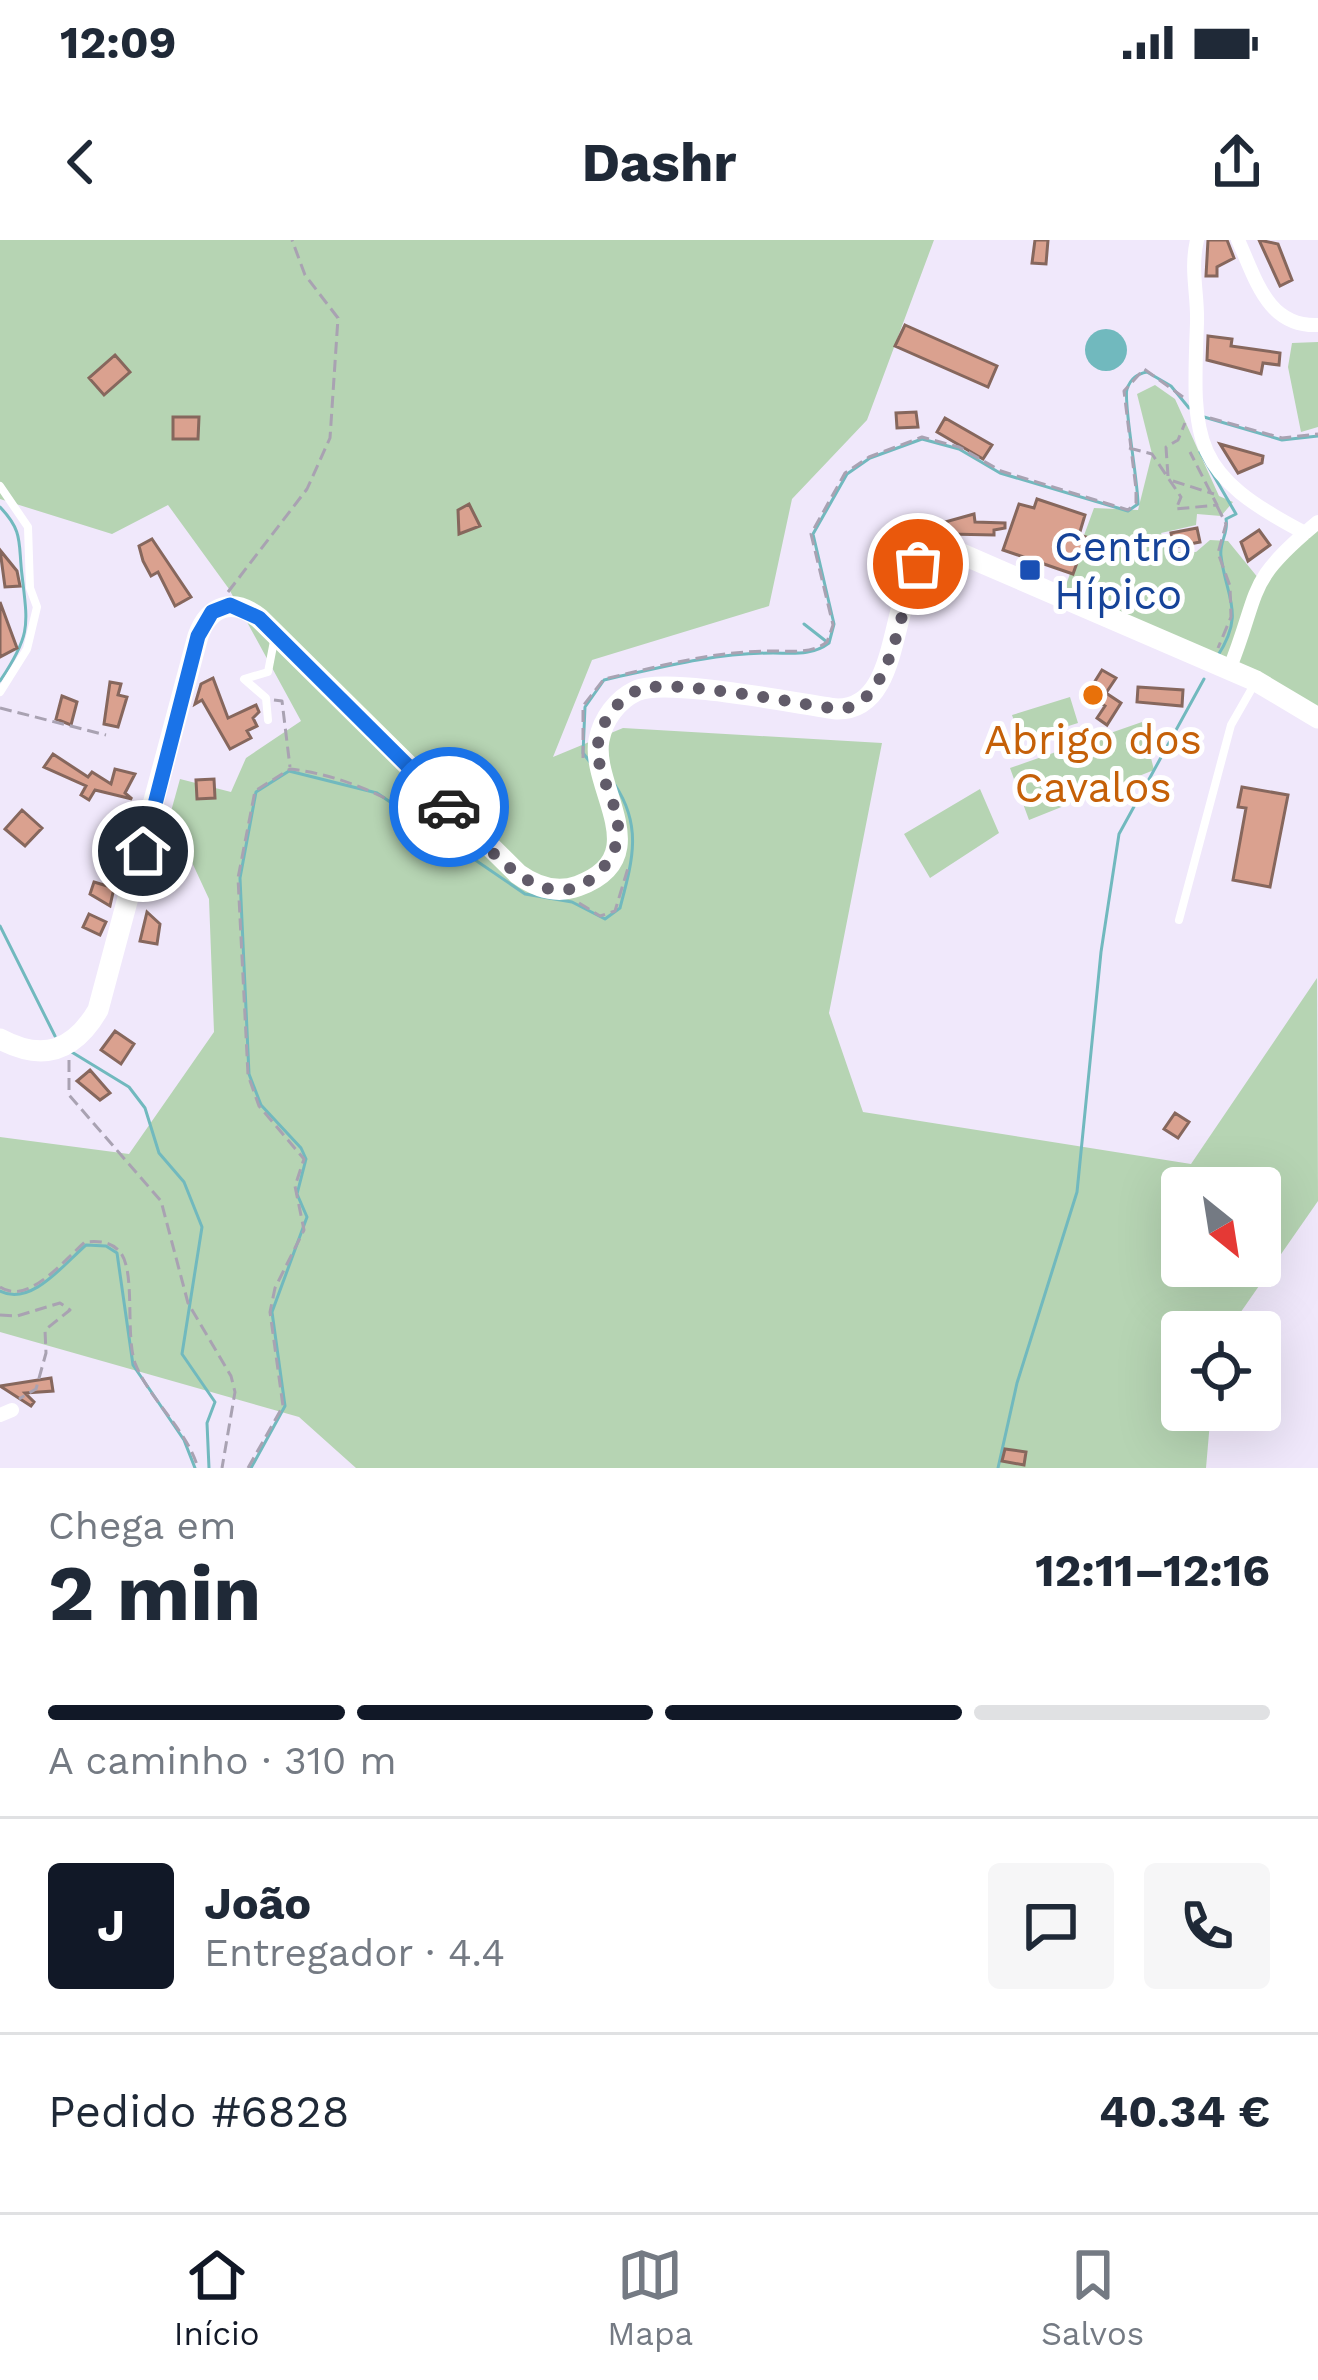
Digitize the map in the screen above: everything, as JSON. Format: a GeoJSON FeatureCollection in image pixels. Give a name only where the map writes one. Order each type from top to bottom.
{"type":"FeatureCollection","features":[{"type":"Feature","properties":{"kind":"main road"},"geometry":{"type":"LineString","coordinates":[[0,1039],[38,1052],[67,1047],[105,992],[198,636],[212,612],[230,605],[249,610],[276,635],[518,874],[554,890],[590,880],[614,852],[617,816],[598,748],[608,716],[621,701],[638,690],[669,687],[837,709],[857,706],[875,690],[914,572],[934,552],[957,552],[1256,681],[1318,718]]}},
{"type":"Feature","properties":{"kind":"street"},"geometry":{"type":"LineString","coordinates":[[1197,240],[1190,272],[1198,312],[1201,442],[1221,489],[1312,527]]}},
{"type":"Feature","properties":{"kind":"street"},"geometry":{"type":"LineString","coordinates":[[1238,240],[1272,309],[1286,322],[1318,325]]}},
{"type":"Feature","properties":{"kind":"street"},"geometry":{"type":"LineString","coordinates":[[1229,670],[1251,594],[1281,551],[1312,527]]}},
{"type":"Feature","properties":{"kind":"lane"},"geometry":{"type":"LineString","coordinates":[[0,486],[28,527],[30,588],[37,607],[26,649],[0,692]]}},
{"type":"Feature","properties":{"kind":"lane"},"geometry":{"type":"LineString","coordinates":[[268,720],[266,698],[244,679],[268,672],[276,635]]}},
{"type":"Feature","properties":{"kind":"lane"},"geometry":{"type":"LineString","coordinates":[[1179,920],[1231,725],[1256,681]]}},
{"type":"Feature","properties":{"kind":"path"},"geometry":{"type":"LineString","coordinates":[[230,605],[232,584],[307,489],[330,438],[338,318],[304,274],[292,240]]}},
{"type":"Feature","properties":{"kind":"path"},"geometry":{"type":"LineString","coordinates":[[1169,482],[1166,447],[1178,440],[1197,412],[1262,434],[1301,438],[1318,434]]}},
{"type":"Feature","properties":{"kind":"path"},"geometry":{"type":"LineString","coordinates":[[1129,448],[1152,454],[1181,497],[1176,509],[1217,505]]}},
{"type":"Feature","properties":{"kind":"path"},"geometry":{"type":"LineString","coordinates":[[1190,452],[1221,489]]}},
{"type":"Feature","properties":{"kind":"path"},"geometry":{"type":"LineString","coordinates":[[1169,482],[1221,489]]}},
{"type":"Feature","properties":{"kind":"path"},"geometry":{"type":"LineString","coordinates":[[1202,658],[1222,647],[1232,617],[1230,586],[1218,553],[1226,524],[1217,505],[1221,489]]}},
{"type":"Feature","properties":{"kind":"path"},"geometry":{"type":"LineString","coordinates":[[266,698],[282,701],[290,769]]}},
{"type":"Feature","properties":{"kind":"path"},"geometry":{"type":"LineString","coordinates":[[0,708],[106,735]]}},
{"type":"Feature","properties":{"kind":"path"},"geometry":{"type":"LineString","coordinates":[[67,1047],[69,1095],[161,1201],[188,1303],[231,1376],[235,1391],[222,1468]]}},
{"type":"Feature","properties":{"kind":"path"},"geometry":{"type":"LineString","coordinates":[[0,1287],[13,1294],[26,1291],[85,1243],[107,1243],[119,1251],[126,1265],[126,1321],[136,1364],[192,1449],[198,1468]]}},
{"type":"Feature","properties":{"kind":"path"},"geometry":{"type":"LineString","coordinates":[[0,1315],[17,1316],[60,1303],[70,1310],[45,1330],[46,1353],[36,1389],[6,1412]]}},
{"type":"Feature","properties":{"kind":"shaded area"},"geometry":{"type":"Polygon","coordinates":[[[0,240],[934,240],[867,420],[792,499],[769,606],[592,660],[553,757],[623,728],[882,743],[829,1013],[863,1112],[1191,1164],[1317,978],[1318,1201],[1281,1254],[1281,1167],[1161,1167],[1161,1287],[1258,1287],[1242,1311],[1161,1311],[1161,1431],[1209,1431],[1206,1468],[356,1468],[299,1417],[0,1332],[0,1137],[129,1154],[214,1032],[209,899],[170,815],[180,779],[231,792],[246,758],[301,721],[229,589],[168,505],[112,534],[0,499],[0,240]]]}},
{"type":"Feature","properties":{"kind":"shaded area"},"geometry":{"type":"Polygon","coordinates":[[[1106,329],[1121,335],[1127,350],[1121,365],[1106,371],[1091,365],[1085,350],[1091,335],[1106,329]]]}},
{"type":"Feature","properties":{"kind":"shaded area"},"geometry":{"type":"Polygon","coordinates":[[[1318,342],[1318,427],[1301,432],[1288,367],[1292,343],[1318,342]]]}},
{"type":"Feature","properties":{"kind":"shaded area"},"geometry":{"type":"Polygon","coordinates":[[[1155,385],[1175,399],[1219,496],[1233,502],[1221,516],[1197,514],[1196,525],[1161,533],[1170,552],[1196,552],[1210,540],[1228,541],[1259,579],[1318,530],[1318,718],[1063,593],[1094,508],[1138,510],[1152,454],[1137,394],[1155,385]]]}},
{"type":"Feature","properties":{"kind":"shaded area"},"geometry":{"type":"Polygon","coordinates":[[[1070,697],[1078,723],[1021,741],[1012,715],[1070,697]]]}},
{"type":"Feature","properties":{"kind":"shaded area"},"geometry":{"type":"Polygon","coordinates":[[[1142,722],[1154,770],[1029,820],[1010,768],[1142,722]]]}},
{"type":"Feature","properties":{"kind":"shaded area"},"geometry":{"type":"Polygon","coordinates":[[[980,789],[999,833],[930,878],[904,834],[980,789]]]}},
{"type":"Feature","properties":{"kind":"building"},"geometry":{"type":"Polygon","coordinates":[[[1035,240],[1048,240],[1046,264],[1032,263],[1035,240]]]}},
{"type":"Feature","properties":{"kind":"building"},"geometry":{"type":"Polygon","coordinates":[[[1208,240],[1227,240],[1234,258],[1217,267],[1217,276],[1206,276],[1208,240]]]}},
{"type":"Feature","properties":{"kind":"building"},"geometry":{"type":"Polygon","coordinates":[[[1259,240],[1278,244],[1292,280],[1280,286],[1259,240]]]}},
{"type":"Feature","properties":{"kind":"building"},"geometry":{"type":"Polygon","coordinates":[[[905,325],[997,366],[988,387],[895,346],[905,325]]]}},
{"type":"Feature","properties":{"kind":"building"},"geometry":{"type":"Polygon","coordinates":[[[1208,336],[1232,339],[1231,346],[1280,353],[1279,365],[1263,363],[1261,374],[1207,360],[1208,336]]]}},
{"type":"Feature","properties":{"kind":"building"},"geometry":{"type":"Polygon","coordinates":[[[115,355],[130,372],[104,395],[89,378],[115,355]]]}},
{"type":"Feature","properties":{"kind":"building"},"geometry":{"type":"Polygon","coordinates":[[[916,412],[918,427],[897,428],[896,413],[916,412]]]}},
{"type":"Feature","properties":{"kind":"building"},"geometry":{"type":"Polygon","coordinates":[[[173,417],[199,417],[198,439],[173,439],[173,417]]]}},
{"type":"Feature","properties":{"kind":"building"},"geometry":{"type":"Polygon","coordinates":[[[945,418],[992,445],[983,459],[937,432],[945,418]]]}},
{"type":"Feature","properties":{"kind":"building"},"geometry":{"type":"Polygon","coordinates":[[[1220,444],[1263,456],[1262,463],[1238,473],[1220,444]]]}},
{"type":"Feature","properties":{"kind":"building"},"geometry":{"type":"Polygon","coordinates":[[[1037,499],[1085,515],[1079,535],[1086,537],[1073,574],[1003,550],[1019,504],[1034,508],[1037,499]]]}},
{"type":"Feature","properties":{"kind":"building"},"geometry":{"type":"Polygon","coordinates":[[[469,504],[480,526],[459,534],[458,510],[469,504]]]}},
{"type":"Feature","properties":{"kind":"building"},"geometry":{"type":"Polygon","coordinates":[[[974,514],[975,522],[1005,523],[1005,528],[994,530],[994,535],[948,534],[945,522],[974,514]]]}},
{"type":"Feature","properties":{"kind":"building"},"geometry":{"type":"Polygon","coordinates":[[[1197,528],[1200,542],[1174,547],[1171,533],[1197,528]]]}},
{"type":"Feature","properties":{"kind":"building"},"geometry":{"type":"Polygon","coordinates":[[[1259,530],[1270,545],[1248,561],[1241,542],[1259,530]]]}},
{"type":"Feature","properties":{"kind":"building"},"geometry":{"type":"Polygon","coordinates":[[[152,539],[191,597],[175,606],[158,572],[151,576],[143,561],[139,546],[152,539]]]}},
{"type":"Feature","properties":{"kind":"building"},"geometry":{"type":"Polygon","coordinates":[[[0,550],[17,571],[20,586],[5,587],[0,550]]]}},
{"type":"Feature","properties":{"kind":"building"},"geometry":{"type":"Polygon","coordinates":[[[0,602],[17,648],[0,657],[0,602]]]}},
{"type":"Feature","properties":{"kind":"building"},"geometry":{"type":"Polygon","coordinates":[[[1102,670],[1116,678],[1106,693],[1121,703],[1107,725],[1097,718],[1105,706],[1087,694],[1102,670]]]}},
{"type":"Feature","properties":{"kind":"building"},"geometry":{"type":"Polygon","coordinates":[[[213,678],[228,718],[256,705],[259,712],[253,718],[257,726],[247,731],[251,738],[230,749],[202,700],[195,704],[201,684],[213,678]]]}},
{"type":"Feature","properties":{"kind":"building"},"geometry":{"type":"Polygon","coordinates":[[[110,682],[121,684],[118,695],[127,697],[118,727],[104,724],[110,682]]]}},
{"type":"Feature","properties":{"kind":"building"},"geometry":{"type":"Polygon","coordinates":[[[1138,687],[1183,690],[1182,706],[1137,702],[1138,687]]]}},
{"type":"Feature","properties":{"kind":"building"},"geometry":{"type":"Polygon","coordinates":[[[62,696],[77,702],[71,725],[56,719],[62,696]]]}},
{"type":"Feature","properties":{"kind":"building"},"geometry":{"type":"Polygon","coordinates":[[[53,754],[88,777],[92,772],[111,784],[115,769],[135,774],[125,793],[132,799],[95,790],[89,800],[81,795],[86,786],[44,767],[53,754]]]}},
{"type":"Feature","properties":{"kind":"building"},"geometry":{"type":"Polygon","coordinates":[[[214,779],[215,798],[197,799],[196,780],[214,779]]]}},
{"type":"Feature","properties":{"kind":"building"},"geometry":{"type":"Polygon","coordinates":[[[1242,787],[1288,795],[1270,887],[1233,880],[1246,808],[1238,807],[1242,787]]]}},
{"type":"Feature","properties":{"kind":"building"},"geometry":{"type":"Polygon","coordinates":[[[22,810],[42,828],[25,846],[5,829],[22,810]]]}},
{"type":"Feature","properties":{"kind":"building"},"geometry":{"type":"Polygon","coordinates":[[[94,882],[114,888],[110,906],[90,894],[94,882]]]}},
{"type":"Feature","properties":{"kind":"building"},"geometry":{"type":"Polygon","coordinates":[[[147,912],[160,924],[157,944],[140,941],[147,912]]]}},
{"type":"Feature","properties":{"kind":"building"},"geometry":{"type":"Polygon","coordinates":[[[89,914],[106,922],[100,935],[83,927],[89,914]]]}},
{"type":"Feature","properties":{"kind":"building"},"geometry":{"type":"Polygon","coordinates":[[[115,1031],[134,1044],[121,1064],[101,1050],[115,1031]]]}},
{"type":"Feature","properties":{"kind":"building"},"geometry":{"type":"Polygon","coordinates":[[[90,1070],[110,1093],[100,1100],[77,1081],[90,1070]]]}},
{"type":"Feature","properties":{"kind":"building"},"geometry":{"type":"Polygon","coordinates":[[[1175,1113],[1189,1122],[1178,1138],[1164,1129],[1175,1113]]]}},
{"type":"Feature","properties":{"kind":"building"},"geometry":{"type":"Polygon","coordinates":[[[51,1378],[53,1391],[25,1393],[34,1402],[31,1406],[0,1386],[51,1378]]]}},
{"type":"Feature","properties":{"kind":"building"},"geometry":{"type":"Polygon","coordinates":[[[1005,1449],[1026,1452],[1024,1465],[1002,1461],[1005,1449]]]}},
{"type":"Feature","properties":{"kind":"waterway"},"geometry":{"type":"LineString","coordinates":[[590,762],[583,753],[585,707],[604,680],[709,658],[809,652],[829,643],[834,624],[813,534],[847,474],[870,458],[922,439],[959,449],[1000,473],[1128,511],[1138,504],[1127,409],[1130,382],[1147,372],[1171,386],[1189,408]]}},
{"type":"Feature","properties":{"kind":"waterway"},"geometry":{"type":"LineString","coordinates":[[1204,417],[1282,440],[1318,436]]}},
{"type":"Feature","properties":{"kind":"waterway"},"geometry":{"type":"LineString","coordinates":[[1200,452],[1236,514],[1226,519],[1221,546],[1232,617],[1217,657]]}},
{"type":"Feature","properties":{"kind":"waterway"},"geometry":{"type":"LineString","coordinates":[[0,507],[18,538],[26,619],[22,641],[0,681]]}},
{"type":"Feature","properties":{"kind":"waterway"},"geometry":{"type":"LineString","coordinates":[[804,624],[827,642]]}},
{"type":"Feature","properties":{"kind":"waterway"},"geometry":{"type":"LineString","coordinates":[[998,1468],[1017,1383],[1077,1192],[1101,952],[1119,834],[1204,679]]}},
{"type":"Feature","properties":{"kind":"waterway"},"geometry":{"type":"LineString","coordinates":[[251,1468],[285,1406],[272,1312],[307,1217],[297,1194],[306,1159],[261,1105],[249,1074],[240,878],[256,792],[289,771],[377,793],[525,894],[572,902],[605,919],[620,908],[632,845],[629,815],[615,785]]}},
{"type":"Feature","properties":{"kind":"waterway"},"geometry":{"type":"LineString","coordinates":[[0,926],[55,1036]]}},
{"type":"Feature","properties":{"kind":"waterway"},"geometry":{"type":"LineString","coordinates":[[70,1051],[129,1087],[145,1108],[159,1153],[184,1182],[202,1227],[182,1354],[215,1402],[207,1423],[209,1468]]}},
{"type":"Feature","properties":{"kind":"waterway"},"geometry":{"type":"LineString","coordinates":[[0,1291],[12,1294],[35,1288],[86,1245],[106,1246],[117,1253],[133,1365],[184,1440],[195,1468]]}},
{"type":"Feature","properties":{"kind":"way so far"},"geometry":{"type":"LineString","coordinates":[[449,807],[532,884],[554,890],[582,885],[610,860],[617,843],[617,816],[598,748],[608,716],[621,701],[652,686],[844,710],[857,706],[868,700],[884,670],[918,564]]}},
{"type":"Feature","properties":{"kind":"place","name":"Centro Hípico"},"geometry":{"type":"Point","coordinates":[1030,570]}},
{"type":"Feature","properties":{"kind":"place","name":"Abrigo dos Cavalos"},"geometry":{"type":"Point","coordinates":[1093,695]}},
{"type":"Feature","properties":{"kind":"route"},"geometry":{"type":"LineString","coordinates":[[143,851],[198,636],[212,612],[230,605],[259,618],[449,807]]}}]}
